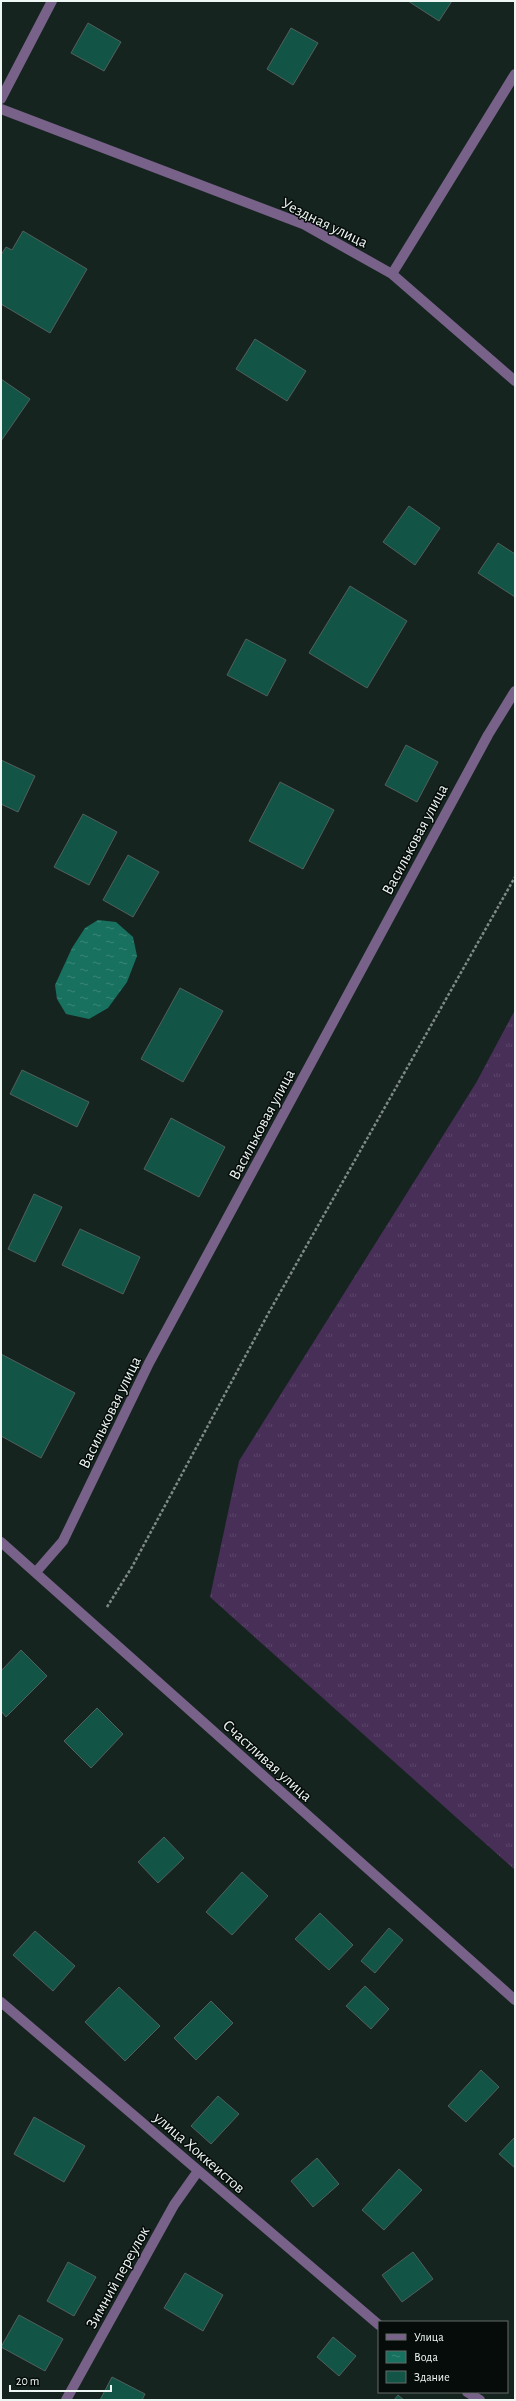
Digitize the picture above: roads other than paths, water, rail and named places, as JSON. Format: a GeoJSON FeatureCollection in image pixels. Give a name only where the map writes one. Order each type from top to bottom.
{"type":"FeatureCollection","features":[{"type":"Feature","properties":{"kind":"street"},"geometry":{"type":"LineString","coordinates":[[1,99],[52,1]]}},
{"type":"Feature","properties":{"kind":"street"},"geometry":{"type":"LineString","coordinates":[[515,74],[392,274],[515,381]]}},
{"type":"Feature","properties":{"kind":"street","name":"Уездная улица"},"geometry":{"type":"LineString","coordinates":[[1,109],[303,224],[392,274]]}},
{"type":"Feature","properties":{"kind":"street","name":"Васильковая улица"},"geometry":{"type":"LineString","coordinates":[[36,1572],[63,1541],[149,1363],[488,736],[515,691]]}},
{"type":"Feature","properties":{"kind":"street","name":"Счастливая улица"},"geometry":{"type":"LineString","coordinates":[[1,1542],[515,2000]]}},
{"type":"Feature","properties":{"kind":"street","name":"улица Хоккеистов"},"geometry":{"type":"LineString","coordinates":[[1,2002],[378,2324]]}},
{"type":"Feature","properties":{"kind":"street","name":"Зимний переулок"},"geometry":{"type":"LineString","coordinates":[[66,2400],[174,2204],[198,2171]]}},
{"type":"Feature","properties":{"kind":"street"},"geometry":{"type":"LineString","coordinates":[[470,2393],[480,2400]]}},
{"type":"Feature","properties":{"kind":"water"},"geometry":{"type":"Polygon","coordinates":[[[98,920],[116,922],[133,937],[137,956],[127,982],[108,1008],[89,1019],[66,1014],[57,999],[55,985],[72,948],[85,928],[98,920]]]}}]}
